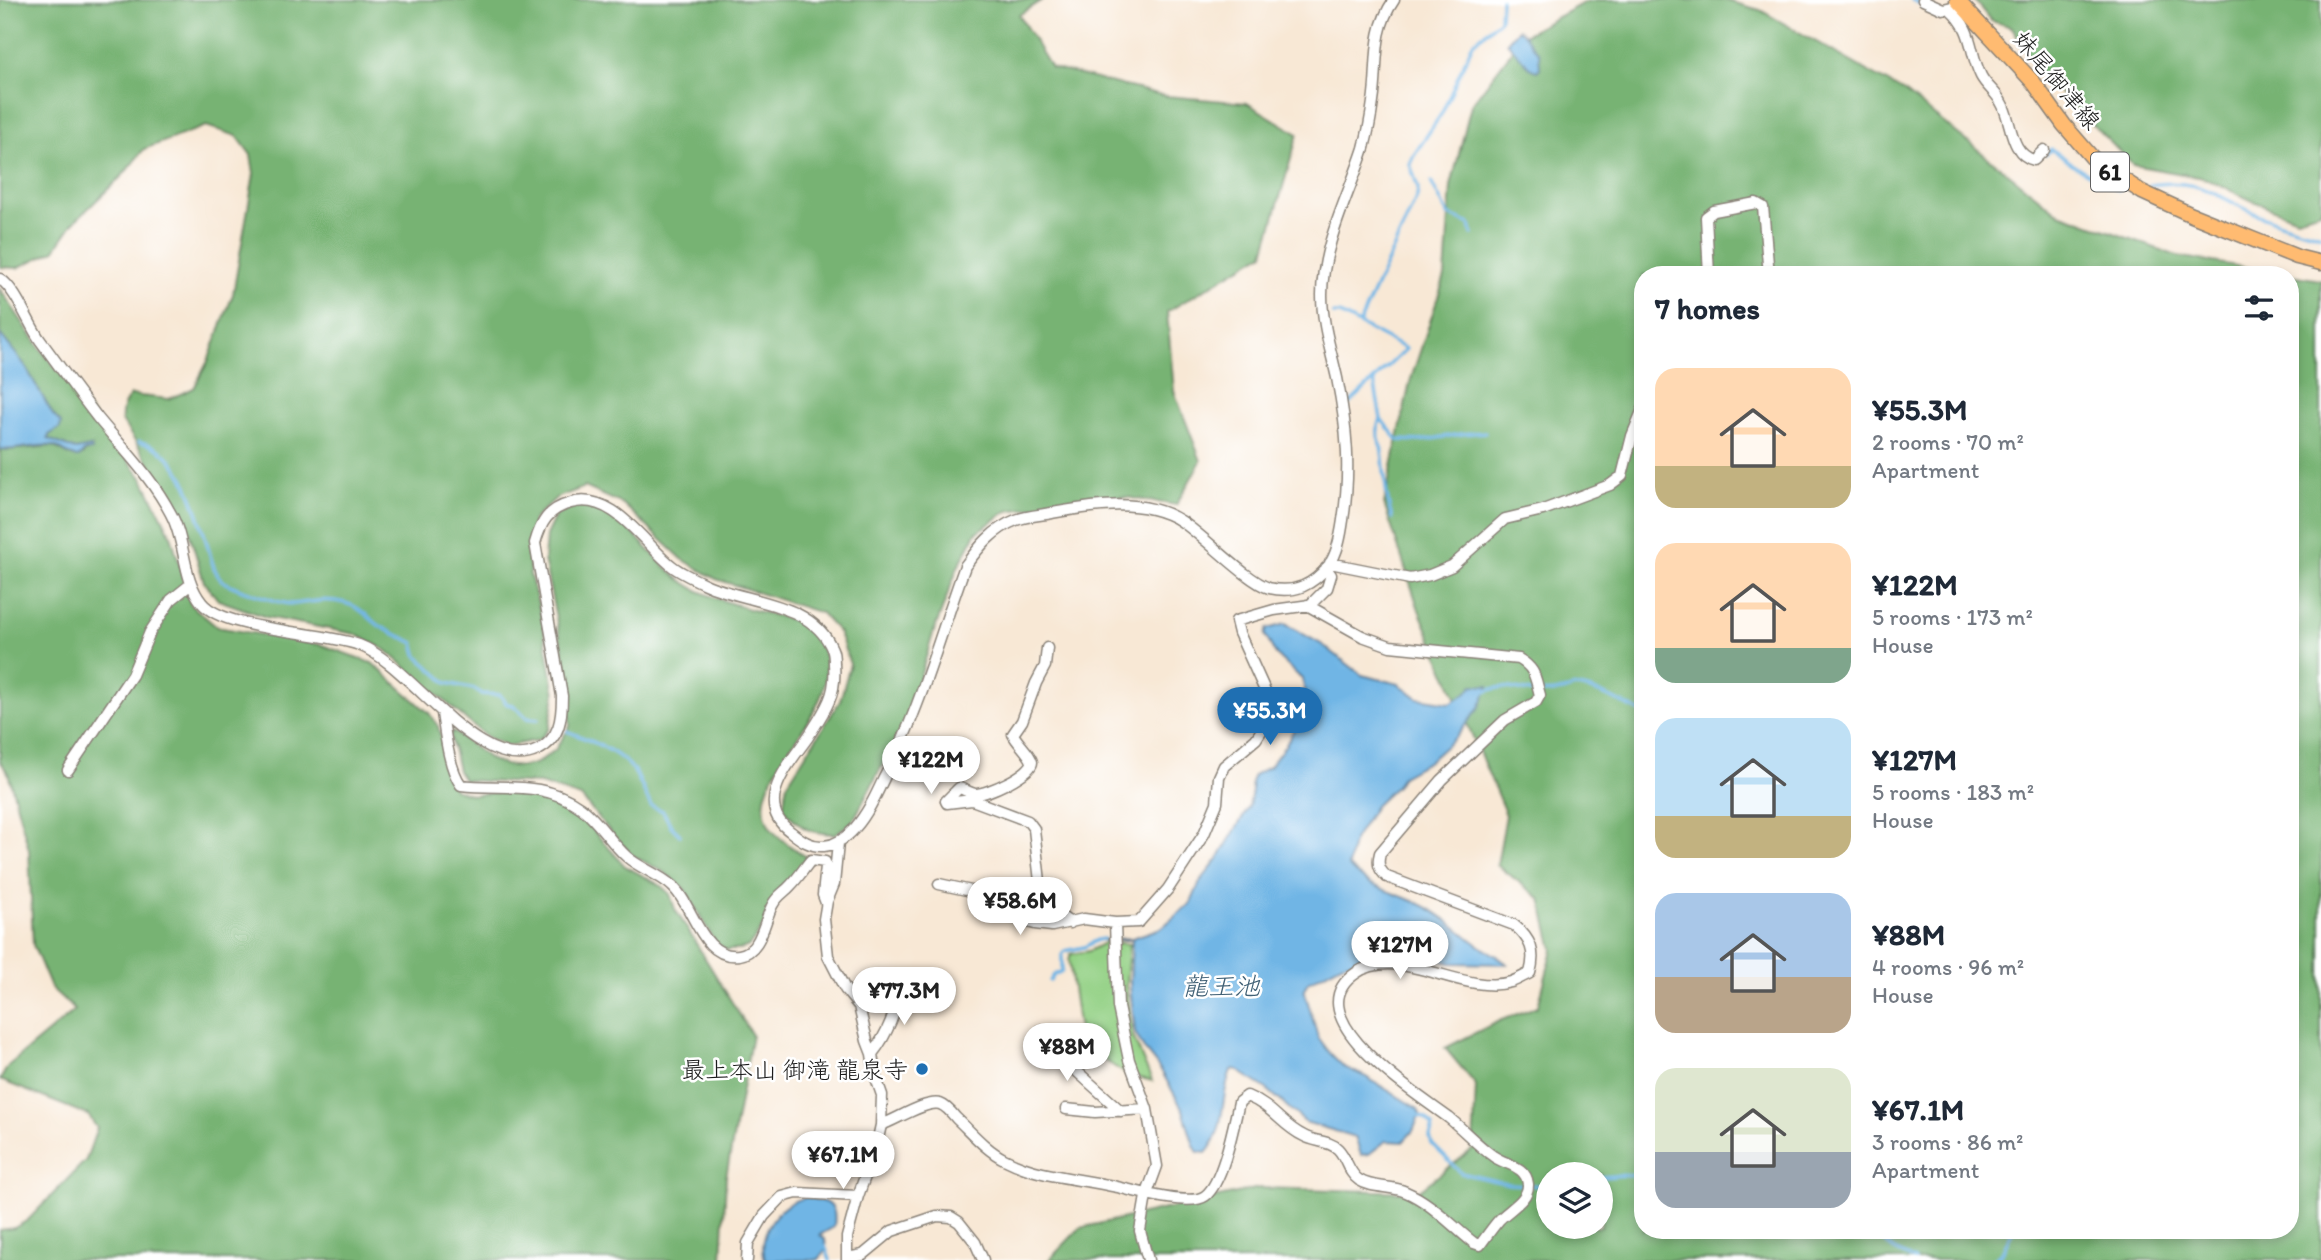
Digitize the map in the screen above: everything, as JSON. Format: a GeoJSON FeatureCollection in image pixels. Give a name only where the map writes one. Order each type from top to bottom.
{"type":"FeatureCollection","features":[{"type":"Feature","properties":{"kind":"main road","name":"妹尾御津線"},"geometry":{"type":"LineString","coordinates":[[1956,4],[2034,83],[2064,125],[2096,162],[2142,192],[2192,215],[2297,257],[2321,263]]}},
{"type":"Feature","properties":{"kind":"street"},"geometry":{"type":"LineString","coordinates":[[0,279],[7,284],[30,326],[97,417],[153,482],[173,517],[191,584],[203,605],[238,624],[330,636],[361,646],[392,666],[442,713],[483,745],[503,753],[522,756],[541,748],[554,737],[562,719],[562,696],[535,543],[541,523],[558,506],[581,499],[597,501],[611,509],[674,568],[706,585],[787,609],[818,626],[833,650],[835,675],[830,699],[783,771],[777,783],[775,799],[776,816],[787,829],[806,843],[822,847],[838,843],[853,831],[866,814],[891,766],[922,691],[965,566],[978,548],[995,532],[1016,520],[1079,508],[1135,506],[1178,519],[1253,579],[1268,587],[1290,590],[1310,584],[1328,565],[1341,534],[1349,459],[1322,295],[1326,262],[1365,146],[1374,99],[1376,44],[1385,12],[1394,0]]}},
{"type":"Feature","properties":{"kind":"street"},"geometry":{"type":"LineString","coordinates":[[1923,0],[1944,9],[1956,4],[1967,29],[1981,76],[1993,99],[2007,113],[2013,139],[2030,159],[2034,160],[2044,150]]}},
{"type":"Feature","properties":{"kind":"street"},"geometry":{"type":"LineString","coordinates":[[1709,266],[1706,218],[1714,211],[1756,203],[1763,207],[1768,266]]}},
{"type":"Feature","properties":{"kind":"street"},"geometry":{"type":"LineString","coordinates":[[1328,565],[1410,579],[1452,566],[1505,519],[1543,510],[1610,485],[1622,476],[1634,431]]}},
{"type":"Feature","properties":{"kind":"street"},"geometry":{"type":"LineString","coordinates":[[939,884],[985,894],[1007,913],[1020,920],[1052,926],[1084,919],[1115,923],[1139,922],[1168,889],[1204,834],[1217,803],[1219,777],[1224,766],[1256,738],[1263,728],[1267,715],[1267,695],[1236,621],[1274,610],[1310,605],[1331,581],[1328,565]]}},
{"type":"Feature","properties":{"kind":"street"},"geometry":{"type":"LineString","coordinates":[[68,770],[132,675],[149,632],[171,600],[191,584]]}},
{"type":"Feature","properties":{"kind":"street"},"geometry":{"type":"LineString","coordinates":[[881,1125],[931,1103],[942,1105],[1004,1159],[1058,1178],[1117,1187],[1146,1196],[1201,1199],[1209,1194],[1227,1152],[1239,1102],[1247,1096],[1263,1102],[1293,1130],[1306,1138],[1329,1143],[1338,1150],[1355,1177],[1363,1182],[1404,1191],[1425,1202],[1464,1236],[1480,1245],[1500,1219],[1523,1199],[1528,1191],[1528,1180],[1520,1168],[1494,1158],[1461,1127],[1399,1080],[1354,1041],[1337,1009],[1338,993],[1346,981],[1374,965],[1397,964],[1469,982],[1493,984],[1511,982],[1530,973],[1533,962],[1532,946],[1514,925],[1387,877],[1381,872],[1378,861],[1380,853],[1441,780],[1505,720],[1536,702],[1540,695],[1534,674],[1530,666],[1520,659],[1390,646],[1362,636],[1307,605]]}},
{"type":"Feature","properties":{"kind":"street"},"geometry":{"type":"LineString","coordinates":[[1046,648],[1045,666],[1022,721],[1013,734],[1031,759],[1030,769],[1008,783],[979,793],[959,788],[946,800],[947,803],[972,800],[1028,821],[1034,829],[1042,899],[1070,923]]}},
{"type":"Feature","properties":{"kind":"street"},"geometry":{"type":"LineString","coordinates":[[442,713],[456,779],[461,785],[529,788],[567,799],[580,807],[630,859],[675,888],[704,937],[727,954],[740,955],[750,950],[758,940],[772,905],[811,860],[825,862],[823,895],[826,903]]}},
{"type":"Feature","properties":{"kind":"street"},"geometry":{"type":"LineString","coordinates":[[838,843],[834,884],[826,903],[825,936],[828,957],[845,989],[859,1006],[882,1095],[881,1125],[847,1237],[847,1259],[863,1255],[892,1231],[937,1216],[951,1217],[959,1222],[975,1242],[983,1260]]}},
{"type":"Feature","properties":{"kind":"street"},"geometry":{"type":"LineString","coordinates":[[1115,923],[1120,1020],[1129,1060],[1147,1109],[1157,1166],[1146,1196],[1140,1231],[1148,1260]]}},
{"type":"Feature","properties":{"kind":"street"},"geometry":{"type":"LineString","coordinates":[[872,1054],[882,1041],[898,998],[899,985]]}},
{"type":"Feature","properties":{"kind":"street"},"geometry":{"type":"LineString","coordinates":[[1041,1030],[1072,1067],[1121,1111]]}},
{"type":"Feature","properties":{"kind":"street"},"geometry":{"type":"LineString","coordinates":[[1066,1109],[1095,1112],[1147,1109]]}},
{"type":"Feature","properties":{"kind":"street"},"geometry":{"type":"LineString","coordinates":[[747,1260],[748,1243],[764,1216],[782,1198],[797,1193],[858,1196]]}},
{"type":"Feature","properties":{"kind":"green space"},"geometry":{"type":"Polygon","coordinates":[[[0,0],[1042,0],[1019,15],[1051,68],[1166,96],[1247,103],[1298,134],[1264,253],[1167,312],[1174,391],[1201,461],[1176,505],[1125,497],[1062,503],[1008,511],[976,533],[958,567],[933,634],[909,714],[853,821],[835,834],[811,831],[795,821],[783,808],[787,784],[840,701],[850,664],[839,633],[821,613],[716,579],[682,559],[623,504],[585,487],[556,498],[533,520],[528,549],[530,575],[542,618],[555,694],[549,729],[539,740],[507,746],[485,736],[386,650],[355,634],[266,617],[218,600],[204,582],[185,519],[122,421],[122,414],[124,404],[131,395],[169,399],[194,388],[208,361],[233,294],[254,174],[251,155],[237,136],[206,126],[144,149],[123,175],[73,223],[54,251],[17,268],[0,267],[0,0]]]}},
{"type":"Feature","properties":{"kind":"green space"},"geometry":{"type":"Polygon","coordinates":[[[1724,0],[1760,10],[1906,93],[2057,212],[2177,256],[2236,266],[1634,266],[1634,1239],[2299,1239],[2299,276],[2321,280],[2321,1260],[1049,1260],[1080,1228],[1259,1188],[1417,1192],[1473,1149],[1476,1085],[1445,1048],[1499,1021],[1538,1006],[1553,949],[1541,899],[1497,865],[1506,815],[1419,610],[1384,504],[1410,382],[1445,276],[1451,186],[1471,105],[1524,35],[1585,2],[1724,0]]]}},
{"type":"Feature","properties":{"kind":"green space"},"geometry":{"type":"Polygon","coordinates":[[[1974,0],[2321,0],[2321,211],[2297,218],[2204,178],[2133,165],[2035,67],[2012,27],[1991,21],[1974,0]]]}},
{"type":"Feature","properties":{"kind":"green space"},"geometry":{"type":"Polygon","coordinates":[[[0,289],[40,348],[143,479],[171,535],[191,605],[217,627],[322,645],[372,663],[429,713],[438,726],[454,789],[473,795],[508,791],[548,799],[567,806],[584,820],[625,866],[660,885],[670,894],[675,909],[752,1035],[726,1177],[722,1260],[0,1260],[0,1230],[14,1228],[28,1220],[86,1160],[97,1128],[88,1115],[0,1080],[8,1066],[75,1010],[51,988],[33,945],[29,850],[8,773],[0,761],[0,449],[53,446],[73,457],[82,455],[91,447],[76,450],[48,439],[61,423],[53,415],[24,364],[0,334],[0,289]]]}},
{"type":"Feature","properties":{"kind":"green space"},"geometry":{"type":"Polygon","coordinates":[[[591,505],[615,517],[675,576],[687,584],[724,601],[800,624],[815,637],[821,647],[826,671],[821,695],[810,719],[769,785],[764,806],[773,831],[807,857],[758,934],[749,946],[739,950],[726,950],[715,942],[684,888],[664,872],[635,857],[581,797],[540,784],[464,780],[458,771],[450,735],[453,731],[491,760],[522,767],[537,763],[555,750],[570,726],[568,676],[544,560],[546,535],[555,516],[572,507],[591,505]]]}},
{"type":"Feature","properties":{"kind":"green space"},"geometry":{"type":"Polygon","coordinates":[[[1106,942],[1129,944],[1126,985],[1132,1034],[1152,1081],[1126,1074],[1081,1045],[1069,960],[1071,954],[1089,951],[1106,942]]]}},
{"type":"Feature","properties":{"kind":"water"},"geometry":{"type":"Polygon","coordinates":[[[1518,29],[1539,53],[1540,68],[1537,71],[1531,69],[1507,42],[1518,29]]]}},
{"type":"Feature","properties":{"kind":"water"},"geometry":{"type":"Polygon","coordinates":[[[0,334],[24,364],[53,415],[61,423],[60,428],[49,435],[48,439],[76,450],[91,447],[92,450],[85,451],[79,457],[53,446],[0,449],[0,334]]]}},
{"type":"Feature","properties":{"kind":"water","name":"龍王池"},"geometry":{"type":"Polygon","coordinates":[[[1285,624],[1323,645],[1362,675],[1399,684],[1418,698],[1450,703],[1473,685],[1489,686],[1479,708],[1456,737],[1429,761],[1402,776],[1396,786],[1375,806],[1353,842],[1348,866],[1365,880],[1433,911],[1507,964],[1451,963],[1428,956],[1393,951],[1341,964],[1308,982],[1304,989],[1318,1037],[1330,1053],[1344,1067],[1366,1077],[1418,1109],[1420,1114],[1413,1131],[1403,1142],[1386,1141],[1369,1154],[1361,1155],[1355,1137],[1305,1122],[1268,1090],[1235,1069],[1231,1070],[1228,1080],[1217,1135],[1206,1153],[1198,1152],[1183,1110],[1162,1072],[1135,1033],[1130,985],[1132,940],[1099,940],[1132,938],[1161,928],[1191,903],[1200,882],[1218,859],[1249,807],[1254,775],[1269,767],[1287,743],[1301,716],[1306,695],[1302,679],[1276,655],[1265,635],[1267,629],[1285,624]]]}},
{"type":"Feature","properties":{"kind":"water"},"geometry":{"type":"Polygon","coordinates":[[[808,1197],[827,1203],[833,1208],[834,1227],[820,1235],[825,1239],[826,1250],[815,1260],[765,1260],[764,1239],[773,1220],[788,1205],[808,1197]]]}},
{"type":"Feature","properties":{"kind":"waterway"},"geometry":{"type":"LineString","coordinates":[[1359,324],[1417,197],[1418,188],[1410,164],[1442,113],[1473,43],[1500,20],[1501,0]]}},
{"type":"Feature","properties":{"kind":"waterway"},"geometry":{"type":"LineString","coordinates":[[1912,0],[1923,5]]}},
{"type":"Feature","properties":{"kind":"waterway"},"geometry":{"type":"LineString","coordinates":[[2046,154],[2051,149],[2118,190]]}},
{"type":"Feature","properties":{"kind":"waterway"},"geometry":{"type":"LineString","coordinates":[[1431,182],[1448,215],[1470,224],[1472,234]]}},
{"type":"Feature","properties":{"kind":"waterway"},"geometry":{"type":"LineString","coordinates":[[2150,185],[2179,183],[2202,188],[2266,218],[2321,235]]}},
{"type":"Feature","properties":{"kind":"waterway"},"geometry":{"type":"LineString","coordinates":[[1333,314],[1340,314],[1406,349],[1349,404]]}},
{"type":"Feature","properties":{"kind":"waterway"},"geometry":{"type":"LineString","coordinates":[[1374,380],[1381,419],[1398,440],[1420,441],[1485,432]]}},
{"type":"Feature","properties":{"kind":"waterway"},"geometry":{"type":"LineString","coordinates":[[1381,419],[1378,435],[1392,518]]}},
{"type":"Feature","properties":{"kind":"waterway"},"geometry":{"type":"LineString","coordinates":[[139,442],[154,447],[167,456],[177,468],[199,516],[215,570],[223,581],[288,604],[325,601],[351,605],[380,626],[414,643],[418,657],[447,683],[474,689],[482,694],[500,695],[507,704],[513,705],[527,718],[538,719]]}},
{"type":"Feature","properties":{"kind":"waterway"},"geometry":{"type":"LineString","coordinates":[[1483,693],[1502,687],[1542,693],[1573,687],[1589,690],[1634,709]]}},
{"type":"Feature","properties":{"kind":"waterway"},"geometry":{"type":"LineString","coordinates":[[567,731],[603,747],[628,764],[651,806],[663,811],[671,826],[680,835]]}},
{"type":"Feature","properties":{"kind":"waterway"},"geometry":{"type":"LineString","coordinates":[[1050,981],[1062,971],[1062,955],[1065,951],[1103,939]]}},
{"type":"Feature","properties":{"kind":"waterway"},"geometry":{"type":"LineString","coordinates":[[1417,1116],[1425,1118],[1433,1126],[1430,1137],[1432,1144],[1461,1173],[1509,1184],[1536,1185]]}},
{"type":"Feature","properties":{"kind":"waterway"},"geometry":{"type":"LineString","coordinates":[[1613,1176],[1634,1176]]}},
{"type":"Feature","properties":{"kind":"waterway"},"geometry":{"type":"LineString","coordinates":[[1880,1239],[1915,1260]]}},
{"type":"Feature","properties":{"kind":"waterway"},"geometry":{"type":"LineString","coordinates":[[1994,1260],[2003,1251],[2009,1239]]}},
{"type":"Feature","properties":{"kind":"waterway"},"geometry":{"type":"LineString","coordinates":[[825,1246],[830,1260]]}},
{"type":"Feature","properties":{"kind":"place","name":"最上本山 御滝 龍泉寺"},"geometry":{"type":"Point","coordinates":[922,1069]}}]}
